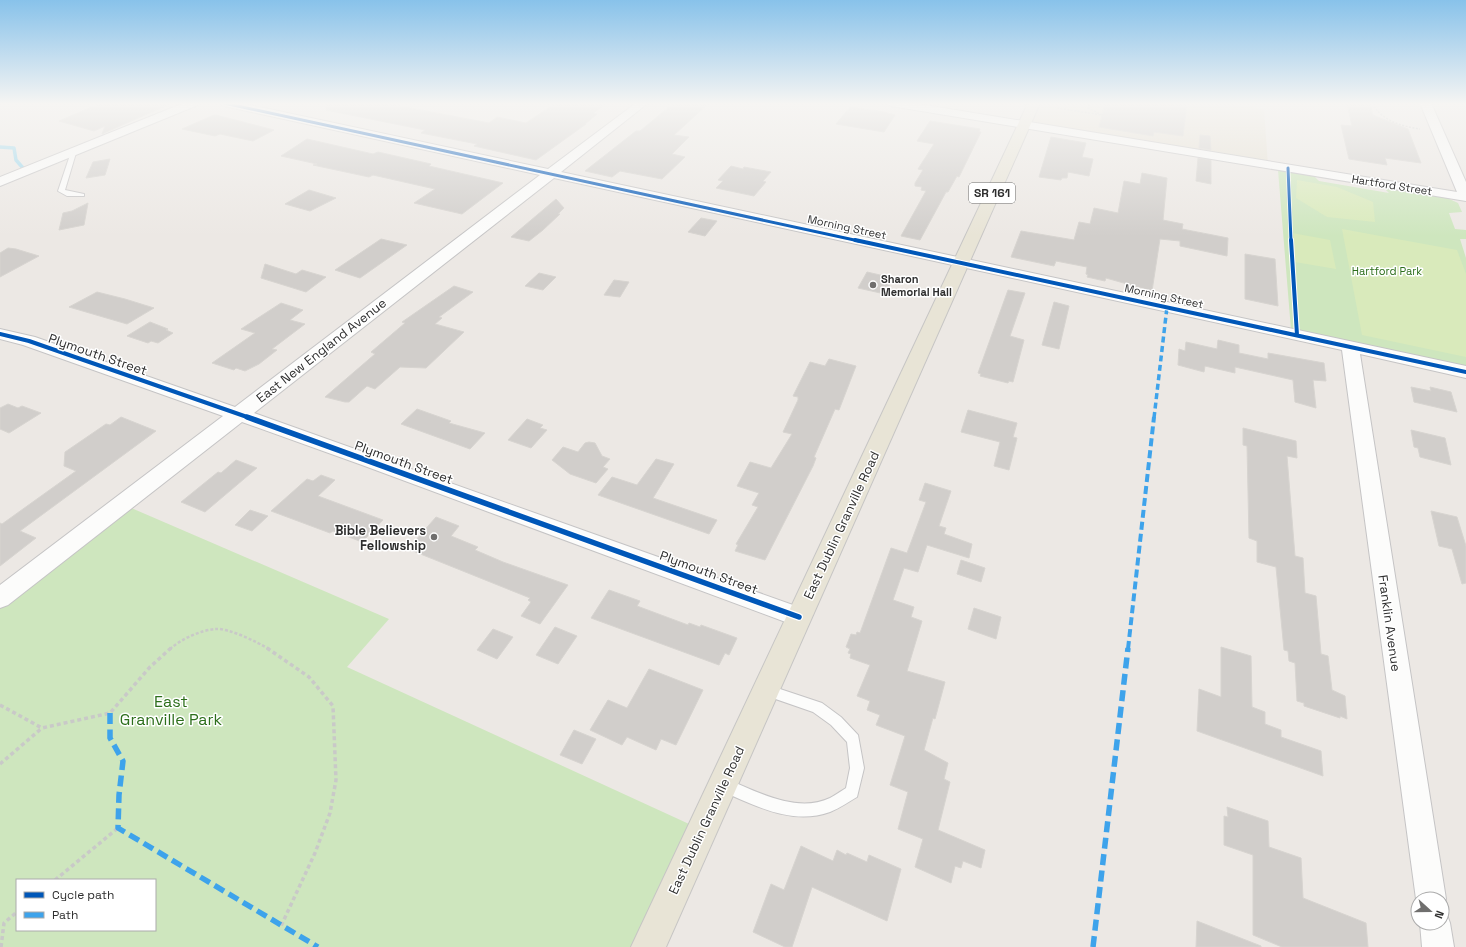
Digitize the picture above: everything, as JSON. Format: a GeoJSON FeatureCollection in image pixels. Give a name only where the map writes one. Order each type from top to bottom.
{"type":"FeatureCollection","features":[{"type":"Feature","properties":{"kind":"main road","name":"East Dublin Granville Road"},"geometry":{"type":"LineString","coordinates":[[648,947],[1014,147]]}},
{"type":"Feature","properties":{"kind":"street"},"geometry":{"type":"LineString","coordinates":[[0,182],[88,147]]}},
{"type":"Feature","properties":{"kind":"street","name":"Morning Street"},"geometry":{"type":"LineString","coordinates":[[430,147],[1466,372]]}},
{"type":"Feature","properties":{"kind":"street","name":"East New England Avenue"},"geometry":{"type":"LineString","coordinates":[[0,598],[585,147]]}},
{"type":"Feature","properties":{"kind":"street","name":"Hartford Street"},"geometry":{"type":"LineString","coordinates":[[1160,147],[1466,197]]}},
{"type":"Feature","properties":{"kind":"street"},"geometry":{"type":"LineString","coordinates":[[1444,147],[1466,197]]}},
{"type":"Feature","properties":{"kind":"street","name":"Plymouth Street"},"geometry":{"type":"LineString","coordinates":[[0,334],[29,341],[238,414],[799,617]]}},
{"type":"Feature","properties":{"kind":"street","name":"Franklin Avenue"},"geometry":{"type":"LineString","coordinates":[[1350,347],[1430,891]]}},
{"type":"Feature","properties":{"kind":"street"},"geometry":{"type":"LineString","coordinates":[[1436,931],[1438,947]]}},
{"type":"Feature","properties":{"kind":"lane"},"geometry":{"type":"LineString","coordinates":[[74,153],[61,192],[82,195]]}},
{"type":"Feature","properties":{"kind":"lane"},"geometry":{"type":"LineString","coordinates":[[722,784],[772,805],[803,812],[831,805],[852,792],[857,768],[853,739],[836,721],[818,707],[765,690]]}},
{"type":"Feature","properties":{"kind":"path"},"geometry":{"type":"LineString","coordinates":[[0,764],[42,728],[110,713],[150,667],[174,645],[193,635],[216,629],[227,631],[268,648],[309,677],[333,706],[336,780],[330,813],[315,853],[281,926]]}},
{"type":"Feature","properties":{"kind":"path"},"geometry":{"type":"LineString","coordinates":[[0,705],[42,728]]}},
{"type":"Feature","properties":{"kind":"path"},"geometry":{"type":"LineString","coordinates":[[56,879],[118,828]]}},
{"type":"Feature","properties":{"kind":"path"},"geometry":{"type":"LineString","coordinates":[[1,947],[2,921],[16,913]]}},
{"type":"Feature","properties":{"kind":"shaded area"},"geometry":{"type":"Polygon","coordinates":[[[1159,147],[1267,147],[1268,165],[1159,147]]]}},
{"type":"Feature","properties":{"kind":"green space","name":"Hartford Park"},"geometry":{"type":"Polygon","coordinates":[[[1278,170],[1313,175],[1319,181],[1389,193],[1383,187],[1445,197],[1458,203],[1462,212],[1449,213],[1455,229],[1466,230],[1466,239],[1460,239],[1466,258],[1466,367],[1291,330],[1278,170]]]}},
{"type":"Feature","properties":{"kind":"green space"},"geometry":{"type":"Polygon","coordinates":[[[1297,180],[1337,187],[1373,202],[1375,222],[1327,217],[1296,198],[1297,180]]]}},
{"type":"Feature","properties":{"kind":"green space"},"geometry":{"type":"Polygon","coordinates":[[[1342,229],[1457,250],[1466,274],[1466,357],[1362,335],[1342,229]]]}},
{"type":"Feature","properties":{"kind":"green space"},"geometry":{"type":"Polygon","coordinates":[[[1292,233],[1330,240],[1336,269],[1295,262],[1292,233]]]}},
{"type":"Feature","properties":{"kind":"green space","name":"East Granville Park"},"geometry":{"type":"Polygon","coordinates":[[[122,504],[389,619],[347,667],[700,829],[646,947],[0,947],[0,598],[122,504]]]}},
{"type":"Feature","properties":{"kind":"building"},"geometry":{"type":"Polygon","coordinates":[[[294,147],[343,147],[373,154],[378,152],[431,164],[429,166],[503,183],[462,214],[414,203],[435,189],[373,175],[369,177],[313,165],[317,164],[281,156],[294,147]]]}},
{"type":"Feature","properties":{"kind":"building"},"geometry":{"type":"Polygon","coordinates":[[[479,147],[554,147],[536,160],[479,147]]]}},
{"type":"Feature","properties":{"kind":"building"},"geometry":{"type":"Polygon","coordinates":[[[615,147],[679,147],[672,154],[685,157],[662,179],[620,171],[612,177],[585,171],[615,147]]]}},
{"type":"Feature","properties":{"kind":"building"},"geometry":{"type":"Polygon","coordinates":[[[932,147],[974,147],[959,177],[957,176],[948,192],[946,192],[920,240],[901,236],[926,191],[921,190],[922,187],[915,186],[915,183],[923,170],[918,169],[932,147]]]}},
{"type":"Feature","properties":{"kind":"building"},"geometry":{"type":"Polygon","coordinates":[[[1048,147],[1085,147],[1082,157],[1093,159],[1089,176],[1068,172],[1067,178],[1062,178],[1061,180],[1039,177],[1048,147]]]}},
{"type":"Feature","properties":{"kind":"building"},"geometry":{"type":"Polygon","coordinates":[[[1211,147],[1211,150],[1199,148],[1211,147]]]}},
{"type":"Feature","properties":{"kind":"building"},"geometry":{"type":"Polygon","coordinates":[[[1346,147],[1415,147],[1421,163],[1385,158],[1387,165],[1349,159],[1346,147]]]}},
{"type":"Feature","properties":{"kind":"building"},"geometry":{"type":"Polygon","coordinates":[[[1198,158],[1211,160],[1211,184],[1196,181],[1198,158]]]}},
{"type":"Feature","properties":{"kind":"building"},"geometry":{"type":"Polygon","coordinates":[[[110,159],[105,175],[86,178],[93,162],[110,159]]]}},
{"type":"Feature","properties":{"kind":"building"},"geometry":{"type":"Polygon","coordinates":[[[731,166],[771,172],[763,181],[766,182],[754,196],[716,188],[723,181],[718,180],[731,166]]]}},
{"type":"Feature","properties":{"kind":"building"},"geometry":{"type":"Polygon","coordinates":[[[1142,173],[1167,178],[1163,220],[1183,224],[1182,229],[1228,238],[1227,256],[1180,246],[1180,241],[1160,239],[1152,291],[1106,278],[1105,281],[1087,277],[1087,267],[1056,261],[1054,266],[1011,257],[1021,231],[1074,240],[1079,222],[1090,224],[1094,208],[1118,213],[1124,181],[1140,184],[1142,173]]]}},
{"type":"Feature","properties":{"kind":"building"},"geometry":{"type":"Polygon","coordinates":[[[309,190],[336,198],[310,211],[285,204],[309,190]]]}},
{"type":"Feature","properties":{"kind":"building"},"geometry":{"type":"Polygon","coordinates":[[[556,199],[564,208],[558,214],[560,214],[543,230],[529,241],[511,237],[556,199]]]}},
{"type":"Feature","properties":{"kind":"building"},"geometry":{"type":"Polygon","coordinates":[[[88,203],[84,225],[59,230],[63,213],[72,211],[88,203]]]}},
{"type":"Feature","properties":{"kind":"building"},"geometry":{"type":"Polygon","coordinates":[[[701,218],[717,221],[705,236],[688,232],[701,218]]]}},
{"type":"Feature","properties":{"kind":"building"},"geometry":{"type":"Polygon","coordinates":[[[381,239],[407,245],[360,278],[335,270],[381,239]]]}},
{"type":"Feature","properties":{"kind":"building"},"geometry":{"type":"Polygon","coordinates":[[[8,248],[39,256],[0,277],[0,253],[8,248]]]}},
{"type":"Feature","properties":{"kind":"building"},"geometry":{"type":"Polygon","coordinates":[[[1245,254],[1275,259],[1278,306],[1245,299],[1245,254]]]}},
{"type":"Feature","properties":{"kind":"building"},"geometry":{"type":"Polygon","coordinates":[[[265,264],[296,274],[302,270],[326,277],[306,292],[261,278],[265,264]]]}},
{"type":"Feature","properties":{"kind":"building","name":"Sharon Memorial Hall"},"geometry":{"type":"Polygon","coordinates":[[[867,272],[893,278],[885,294],[858,288],[867,272]]]}},
{"type":"Feature","properties":{"kind":"building"},"geometry":{"type":"Polygon","coordinates":[[[539,273],[556,277],[543,290],[525,286],[539,273]]]}},
{"type":"Feature","properties":{"kind":"building"},"geometry":{"type":"Polygon","coordinates":[[[614,280],[629,282],[620,297],[604,295],[614,280]]]}},
{"type":"Feature","properties":{"kind":"building"},"geometry":{"type":"Polygon","coordinates":[[[454,286],[473,292],[439,317],[442,318],[435,324],[464,332],[426,368],[400,367],[375,389],[367,386],[349,402],[325,397],[375,354],[371,352],[405,323],[402,322],[454,286]]]}},
{"type":"Feature","properties":{"kind":"building"},"geometry":{"type":"Polygon","coordinates":[[[1008,290],[1025,293],[1010,336],[1024,340],[1013,382],[1009,381],[1008,383],[980,376],[981,374],[978,373],[1008,290]]]}},
{"type":"Feature","properties":{"kind":"building"},"geometry":{"type":"Polygon","coordinates":[[[97,292],[154,308],[127,324],[69,307],[97,292]]]}},
{"type":"Feature","properties":{"kind":"building"},"geometry":{"type":"Polygon","coordinates":[[[1054,302],[1069,306],[1059,349],[1042,345],[1054,302]]]}},
{"type":"Feature","properties":{"kind":"building"},"geometry":{"type":"Polygon","coordinates":[[[281,303],[303,310],[290,320],[305,324],[272,349],[277,350],[259,364],[245,371],[236,368],[234,370],[212,363],[255,333],[241,329],[281,303]]]}},
{"type":"Feature","properties":{"kind":"building"},"geometry":{"type":"Polygon","coordinates":[[[150,322],[168,329],[166,330],[173,333],[158,343],[151,341],[148,343],[127,336],[150,322]]]}},
{"type":"Feature","properties":{"kind":"building"},"geometry":{"type":"Polygon","coordinates":[[[1218,340],[1239,345],[1239,353],[1268,359],[1268,353],[1324,363],[1326,381],[1313,380],[1316,408],[1295,402],[1293,380],[1235,367],[1235,373],[1205,366],[1204,372],[1178,365],[1179,349],[1185,351],[1186,342],[1217,349],[1218,340]]]}},
{"type":"Feature","properties":{"kind":"building"},"geometry":{"type":"Polygon","coordinates":[[[829,359],[856,366],[839,410],[835,409],[814,457],[816,458],[813,466],[765,560],[735,551],[738,545],[736,544],[758,507],[752,505],[759,493],[737,486],[750,462],[771,468],[792,434],[783,432],[798,400],[798,397],[793,396],[810,362],[825,366],[829,359]]]}},
{"type":"Feature","properties":{"kind":"building"},"geometry":{"type":"Polygon","coordinates":[[[1411,387],[1431,391],[1430,387],[1451,392],[1457,412],[1414,402],[1411,387]]]}},
{"type":"Feature","properties":{"kind":"building"},"geometry":{"type":"Polygon","coordinates":[[[8,404],[18,408],[22,406],[41,413],[9,433],[0,429],[0,408],[8,404]]]}},
{"type":"Feature","properties":{"kind":"building"},"geometry":{"type":"Polygon","coordinates":[[[417,409],[451,421],[449,423],[485,433],[470,449],[401,424],[417,409]]]}},
{"type":"Feature","properties":{"kind":"building"},"geometry":{"type":"Polygon","coordinates":[[[968,410],[1017,423],[1013,437],[1017,438],[1009,470],[994,466],[1000,442],[961,432],[968,410]]]}},
{"type":"Feature","properties":{"kind":"building"},"geometry":{"type":"Polygon","coordinates":[[[121,417],[156,431],[20,531],[36,538],[0,566],[0,523],[2,524],[76,471],[64,466],[65,452],[106,424],[110,425],[121,417]]]}},
{"type":"Feature","properties":{"kind":"building"},"geometry":{"type":"Polygon","coordinates":[[[527,419],[543,425],[540,428],[547,430],[531,448],[508,440],[527,419]]]}},
{"type":"Feature","properties":{"kind":"building"},"geometry":{"type":"Polygon","coordinates":[[[1243,428],[1296,441],[1297,458],[1287,456],[1295,556],[1303,558],[1305,593],[1316,596],[1321,654],[1328,656],[1332,690],[1345,696],[1347,719],[1304,706],[1304,703],[1297,701],[1295,663],[1289,661],[1288,651],[1284,650],[1276,567],[1257,562],[1257,541],[1249,538],[1247,446],[1243,445],[1243,428]]]}},
{"type":"Feature","properties":{"kind":"building"},"geometry":{"type":"Polygon","coordinates":[[[1411,430],[1445,438],[1451,465],[1420,457],[1418,448],[1414,447],[1411,430]]]}},
{"type":"Feature","properties":{"kind":"building"},"geometry":{"type":"Polygon","coordinates":[[[585,443],[595,443],[602,456],[610,459],[603,467],[608,469],[596,483],[570,474],[552,460],[563,447],[578,452],[585,443]]]}},
{"type":"Feature","properties":{"kind":"building"},"geometry":{"type":"Polygon","coordinates":[[[656,459],[674,464],[653,498],[717,520],[709,534],[598,495],[612,477],[637,485],[656,459]]]}},
{"type":"Feature","properties":{"kind":"building"},"geometry":{"type":"Polygon","coordinates":[[[236,460],[257,468],[205,512],[181,502],[218,472],[221,473],[236,460]]]}},
{"type":"Feature","properties":{"kind":"building"},"geometry":{"type":"Polygon","coordinates":[[[321,475],[335,480],[318,496],[383,520],[362,542],[333,531],[330,533],[271,511],[307,479],[313,481],[321,475]]]}},
{"type":"Feature","properties":{"kind":"building"},"geometry":{"type":"Polygon","coordinates":[[[925,483],[951,491],[939,526],[946,528],[944,534],[972,544],[969,558],[927,545],[918,572],[904,568],[893,600],[914,607],[911,617],[922,621],[907,671],[945,682],[935,719],[933,718],[924,750],[948,763],[944,779],[950,782],[938,830],[985,850],[981,868],[963,861],[961,868],[955,866],[951,883],[915,867],[923,839],[898,829],[908,792],[890,785],[905,736],[876,725],[880,715],[867,710],[870,701],[857,696],[870,665],[850,658],[851,654],[848,653],[850,649],[846,647],[851,634],[856,635],[857,632],[860,633],[891,548],[907,553],[926,502],[919,500],[925,483]]]}},
{"type":"Feature","properties":{"kind":"building"},"geometry":{"type":"Polygon","coordinates":[[[250,510],[268,516],[252,531],[235,525],[250,510]]]}},
{"type":"Feature","properties":{"kind":"building"},"geometry":{"type":"Polygon","coordinates":[[[1431,511],[1457,517],[1466,546],[1466,583],[1462,584],[1452,549],[1439,546],[1431,511]]]}},
{"type":"Feature","properties":{"kind":"building"},"geometry":{"type":"Polygon","coordinates":[[[436,517],[459,526],[451,536],[478,547],[475,550],[503,562],[568,585],[540,624],[521,616],[531,602],[528,600],[530,598],[408,549],[436,517]]]}},
{"type":"Feature","properties":{"kind":"building"},"geometry":{"type":"Polygon","coordinates":[[[961,560],[985,568],[981,582],[957,574],[961,560]]]}},
{"type":"Feature","properties":{"kind":"building"},"geometry":{"type":"Polygon","coordinates":[[[609,590],[640,601],[637,606],[688,625],[689,623],[700,627],[701,625],[737,638],[729,655],[725,653],[719,665],[591,618],[609,590]]]}},
{"type":"Feature","properties":{"kind":"building"},"geometry":{"type":"Polygon","coordinates":[[[974,608],[1001,617],[996,639],[968,629],[974,608]]]}},
{"type":"Feature","properties":{"kind":"building"},"geometry":{"type":"Polygon","coordinates":[[[555,627],[577,636],[558,664],[536,655],[555,627]]]}},
{"type":"Feature","properties":{"kind":"building"},"geometry":{"type":"Polygon","coordinates":[[[493,629],[513,637],[497,659],[477,650],[493,629]]]}},
{"type":"Feature","properties":{"kind":"building"},"geometry":{"type":"Polygon","coordinates":[[[1221,647],[1251,656],[1252,707],[1265,712],[1265,724],[1281,730],[1281,737],[1321,751],[1323,776],[1197,731],[1199,689],[1221,697],[1221,647]]]}},
{"type":"Feature","properties":{"kind":"building"},"geometry":{"type":"Polygon","coordinates":[[[649,669],[703,690],[676,745],[661,739],[656,750],[627,737],[622,745],[590,730],[608,700],[627,708],[649,669]]]}},
{"type":"Feature","properties":{"kind":"building"},"geometry":{"type":"Polygon","coordinates":[[[574,730],[596,739],[582,764],[560,755],[574,730]]]}},
{"type":"Feature","properties":{"kind":"building"},"geometry":{"type":"Polygon","coordinates":[[[1227,807],[1268,821],[1269,847],[1301,858],[1303,898],[1366,923],[1368,947],[1282,947],[1253,935],[1253,855],[1224,845],[1224,816],[1228,817],[1227,807]]]}},
{"type":"Feature","properties":{"kind":"building"},"geometry":{"type":"Polygon","coordinates":[[[801,846],[833,861],[837,850],[846,855],[847,853],[867,862],[869,855],[901,869],[887,921],[812,887],[792,947],[785,947],[753,932],[771,884],[784,890],[801,846]]]}},
{"type":"Feature","properties":{"kind":"building"},"geometry":{"type":"Polygon","coordinates":[[[1197,921],[1261,946],[1261,947],[1196,947],[1197,921]]]}},
{"type":"Feature","properties":{"kind":"waterway"},"geometry":{"type":"LineString","coordinates":[[3,147],[14,148],[16,160],[23,168]]}},
{"type":"Feature","properties":{"kind":"marked path"},"geometry":{"type":"LineString","coordinates":[[1093,947],[1167,307]]}},
{"type":"Feature","properties":{"kind":"marked path"},"geometry":{"type":"LineString","coordinates":[[110,713],[110,738],[123,761],[119,795],[118,828],[318,947]]}},
{"type":"Feature","properties":{"kind":"cycle path"},"geometry":{"type":"LineString","coordinates":[[428,147],[1466,372]]}},
{"type":"Feature","properties":{"kind":"cycle path"},"geometry":{"type":"LineString","coordinates":[[1288,168],[1297,335]]}},
{"type":"Feature","properties":{"kind":"cycle path"},"geometry":{"type":"LineString","coordinates":[[0,334],[29,341],[369,460],[799,617]]}},
{"type":"Feature","properties":{"kind":"place","name":"Sharon Memorial Hall"},"geometry":{"type":"Point","coordinates":[873,285]}},
{"type":"Feature","properties":{"kind":"place","name":"Bible Believers Fellowship"},"geometry":{"type":"Point","coordinates":[434,537]}}]}
